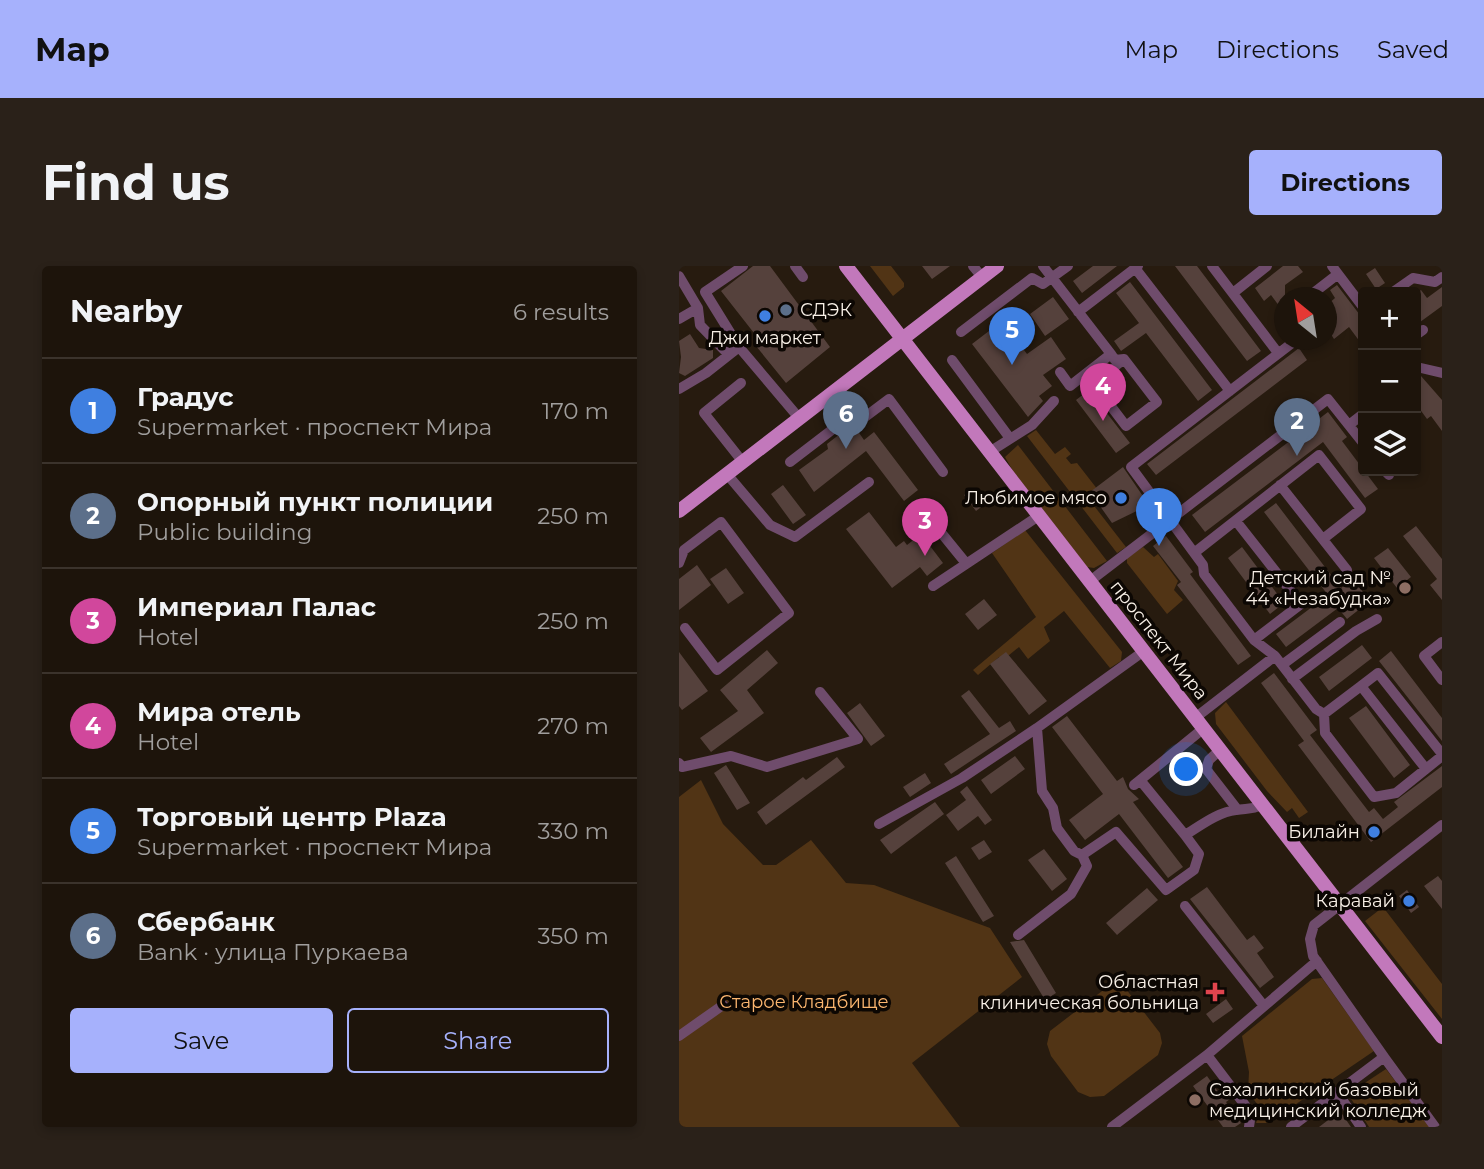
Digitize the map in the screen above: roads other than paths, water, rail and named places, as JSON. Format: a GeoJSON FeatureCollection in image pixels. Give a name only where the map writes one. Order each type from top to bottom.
{"type":"FeatureCollection","features":[{"type":"Feature","properties":{"kind":"main road","name":"проспект Мира"},"geometry":{"type":"LineString","coordinates":[[846,266],[1442,1037]]}},
{"type":"Feature","properties":{"kind":"main road"},"geometry":{"type":"LineString","coordinates":[[679,509],[904,338],[978,272],[997,266]]}},
{"type":"Feature","properties":{"kind":"street"},"geometry":{"type":"LineString","coordinates":[[743,266],[705,292],[739,347],[799,418]]}},
{"type":"Feature","properties":{"kind":"street"},"geometry":{"type":"LineString","coordinates":[[795,266],[803,276]]}},
{"type":"Feature","properties":{"kind":"street"},"geometry":{"type":"LineString","coordinates":[[1043,266],[1115,360],[1124,359]]}},
{"type":"Feature","properties":{"kind":"street"},"geometry":{"type":"LineString","coordinates":[[961,332],[1032,278],[1043,284],[1068,266]]}},
{"type":"Feature","properties":{"kind":"street"},"geometry":{"type":"LineString","coordinates":[[1212,266],[1278,353]]}},
{"type":"Feature","properties":{"kind":"street"},"geometry":{"type":"LineString","coordinates":[[1233,293],[1268,266]]}},
{"type":"Feature","properties":{"kind":"street"},"geometry":{"type":"LineString","coordinates":[[1078,312],[1136,267],[1230,391]]}},
{"type":"Feature","properties":{"kind":"street"},"geometry":{"type":"LineString","coordinates":[[1318,287],[1335,270],[1358,300]]}},
{"type":"Feature","properties":{"kind":"street"},"geometry":{"type":"LineString","coordinates":[[679,276],[698,308],[701,325],[729,355]]}},
{"type":"Feature","properties":{"kind":"street"},"geometry":{"type":"LineString","coordinates":[[1401,287],[1413,278],[1435,282],[1442,276]]}},
{"type":"Feature","properties":{"kind":"street"},"geometry":{"type":"LineString","coordinates":[[679,319],[698,308]]}},
{"type":"Feature","properties":{"kind":"street"},"geometry":{"type":"LineString","coordinates":[[679,389],[739,347]]}},
{"type":"Feature","properties":{"kind":"street"},"geometry":{"type":"LineString","coordinates":[[1282,350],[1131,467],[1203,565],[1204,574],[1254,640],[1278,660],[1324,715],[1325,733],[1374,797],[1396,793],[1442,755],[1378,673],[1324,715]]}},
{"type":"Feature","properties":{"kind":"street"},"geometry":{"type":"LineString","coordinates":[[1060,372],[1070,386],[1111,354]]}},
{"type":"Feature","properties":{"kind":"street"},"geometry":{"type":"LineString","coordinates":[[1124,359],[1157,402],[1126,426],[1094,384],[1124,359]]}},
{"type":"Feature","properties":{"kind":"street"},"geometry":{"type":"LineString","coordinates":[[952,360],[1009,437]]}},
{"type":"Feature","properties":{"kind":"street"},"geometry":{"type":"LineString","coordinates":[[1421,369],[1441,375]]}},
{"type":"Feature","properties":{"kind":"street"},"geometry":{"type":"LineString","coordinates":[[741,383],[704,413],[743,461]]}},
{"type":"Feature","properties":{"kind":"street"},"geometry":{"type":"LineString","coordinates":[[832,393],[850,416],[861,420],[888,399],[943,472]]}},
{"type":"Feature","properties":{"kind":"street"},"geometry":{"type":"LineString","coordinates":[[1090,581],[1328,399],[1358,437]]}},
{"type":"Feature","properties":{"kind":"street"},"geometry":{"type":"LineString","coordinates":[[991,451],[1009,437],[1032,425],[1054,401]]}},
{"type":"Feature","properties":{"kind":"street"},"geometry":{"type":"LineString","coordinates":[[790,461],[850,416]]}},
{"type":"Feature","properties":{"kind":"street"},"geometry":{"type":"LineString","coordinates":[[1349,425],[1358,418]]}},
{"type":"Feature","properties":{"kind":"street"},"geometry":{"type":"LineString","coordinates":[[1194,553],[1319,456],[1361,509],[1323,538]]}},
{"type":"Feature","properties":{"kind":"street"},"geometry":{"type":"LineString","coordinates":[[726,473],[770,525],[795,537],[869,482]]}},
{"type":"Feature","properties":{"kind":"street"},"geometry":{"type":"LineString","coordinates":[[1280,485],[1347,570]]}},
{"type":"Feature","properties":{"kind":"street"},"geometry":{"type":"LineString","coordinates":[[933,586],[965,562],[1040,515]]}},
{"type":"Feature","properties":{"kind":"street"},"geometry":{"type":"LineString","coordinates":[[930,519],[965,562]]}},
{"type":"Feature","properties":{"kind":"street"},"geometry":{"type":"LineString","coordinates":[[1236,521],[1301,604],[1254,640]]}},
{"type":"Feature","properties":{"kind":"street"},"geometry":{"type":"LineString","coordinates":[[679,563],[684,550],[721,522],[789,613],[717,670],[685,628]]}},
{"type":"Feature","properties":{"kind":"street"},"geometry":{"type":"LineString","coordinates":[[1292,679],[1356,631],[1377,620]]}},
{"type":"Feature","properties":{"kind":"street"},"geometry":{"type":"LineString","coordinates":[[1082,855],[1116,832],[1166,890],[1193,870],[1199,854],[1137,782],[1199,723],[1278,660],[1340,622]]}},
{"type":"Feature","properties":{"kind":"street"},"geometry":{"type":"LineString","coordinates":[[1442,642],[1424,656],[1442,680]]}},
{"type":"Feature","properties":{"kind":"street"},"geometry":{"type":"LineString","coordinates":[[879,824],[962,778],[1144,651]]}},
{"type":"Feature","properties":{"kind":"street"},"geometry":{"type":"LineString","coordinates":[[1361,686],[1426,769]]}},
{"type":"Feature","properties":{"kind":"street"},"geometry":{"type":"LineString","coordinates":[[679,763],[682,767],[731,756],[767,767],[858,738],[820,692]]}},
{"type":"Feature","properties":{"kind":"street"},"geometry":{"type":"LineString","coordinates":[[1018,934],[1071,894],[1087,866],[1082,855],[1074,851],[1057,828],[1053,808],[1042,791],[1037,727]]}},
{"type":"Feature","properties":{"kind":"street"},"geometry":{"type":"LineString","coordinates":[[1220,750],[1209,760],[1206,769],[1237,809]]}},
{"type":"Feature","properties":{"kind":"street"},"geometry":{"type":"LineString","coordinates":[[1185,835],[1237,809],[1248,811],[1262,805]]}},
{"type":"Feature","properties":{"kind":"street"},"geometry":{"type":"LineString","coordinates":[[1434,1127],[1317,961],[1311,950],[1311,931],[1319,920],[1442,825]]}},
{"type":"Feature","properties":{"kind":"street"},"geometry":{"type":"LineString","coordinates":[[1185,906],[1264,1006]]}},
{"type":"Feature","properties":{"kind":"street"},"geometry":{"type":"LineString","coordinates":[[1112,1127],[1207,1055],[1317,961]]}},
{"type":"Feature","properties":{"kind":"street"},"geometry":{"type":"LineString","coordinates":[[679,1036],[723,1006]]}},
{"type":"Feature","properties":{"kind":"street"},"geometry":{"type":"LineString","coordinates":[[1207,1055],[1251,1113],[1249,1127]]}},
{"type":"Feature","properties":{"kind":"street"},"geometry":{"type":"LineString","coordinates":[[1291,1127],[1384,1057]]}},
{"type":"Feature","properties":{"kind":"street"},"geometry":{"type":"LineString","coordinates":[[1337,1093],[1361,1127]]}},
{"type":"Feature","properties":{"kind":"place","name":"СДЭК"},"geometry":{"type":"Point","coordinates":[786,310]}},
{"type":"Feature","properties":{"kind":"place","name":"Джи маркет"},"geometry":{"type":"Point","coordinates":[765,316]}},
{"type":"Feature","properties":{"kind":"place","name":"Торговый центр Plaza"},"geometry":{"type":"Point","coordinates":[1012,365]}},
{"type":"Feature","properties":{"kind":"place","name":"Мира отель"},"geometry":{"type":"Point","coordinates":[1103,421]}},
{"type":"Feature","properties":{"kind":"place","name":"Сбербанк"},"geometry":{"type":"Point","coordinates":[846,449]}},
{"type":"Feature","properties":{"kind":"place","name":"Опорный пункт полиции"},"geometry":{"type":"Point","coordinates":[1297,456]}},
{"type":"Feature","properties":{"kind":"place","name":"Любимое мясо"},"geometry":{"type":"Point","coordinates":[1121,498]}},
{"type":"Feature","properties":{"kind":"place","name":"Градус"},"geometry":{"type":"Point","coordinates":[1159,546]}},
{"type":"Feature","properties":{"kind":"place","name":"Империал Палас"},"geometry":{"type":"Point","coordinates":[925,556]}},
{"type":"Feature","properties":{"kind":"place","name":"Детский сад № 44 «Незабудка»"},"geometry":{"type":"Point","coordinates":[1405,588]}},
{"type":"Feature","properties":{"kind":"place","name":"Билайн"},"geometry":{"type":"Point","coordinates":[1374,832]}},
{"type":"Feature","properties":{"kind":"place","name":"Каравай"},"geometry":{"type":"Point","coordinates":[1409,901]}},
{"type":"Feature","properties":{"kind":"place","name":"Областная клиническая больница"},"geometry":{"type":"Point","coordinates":[1215,992]}},
{"type":"Feature","properties":{"kind":"place","name":"Сахалинский базовый медицинский колледж"},"geometry":{"type":"Point","coordinates":[1195,1100]}},
{"type":"Feature","properties":{"kind":"park label","name":"Старое Кладбище"},"geometry":{"type":"Point","coordinates":[804,1002]}}]}
